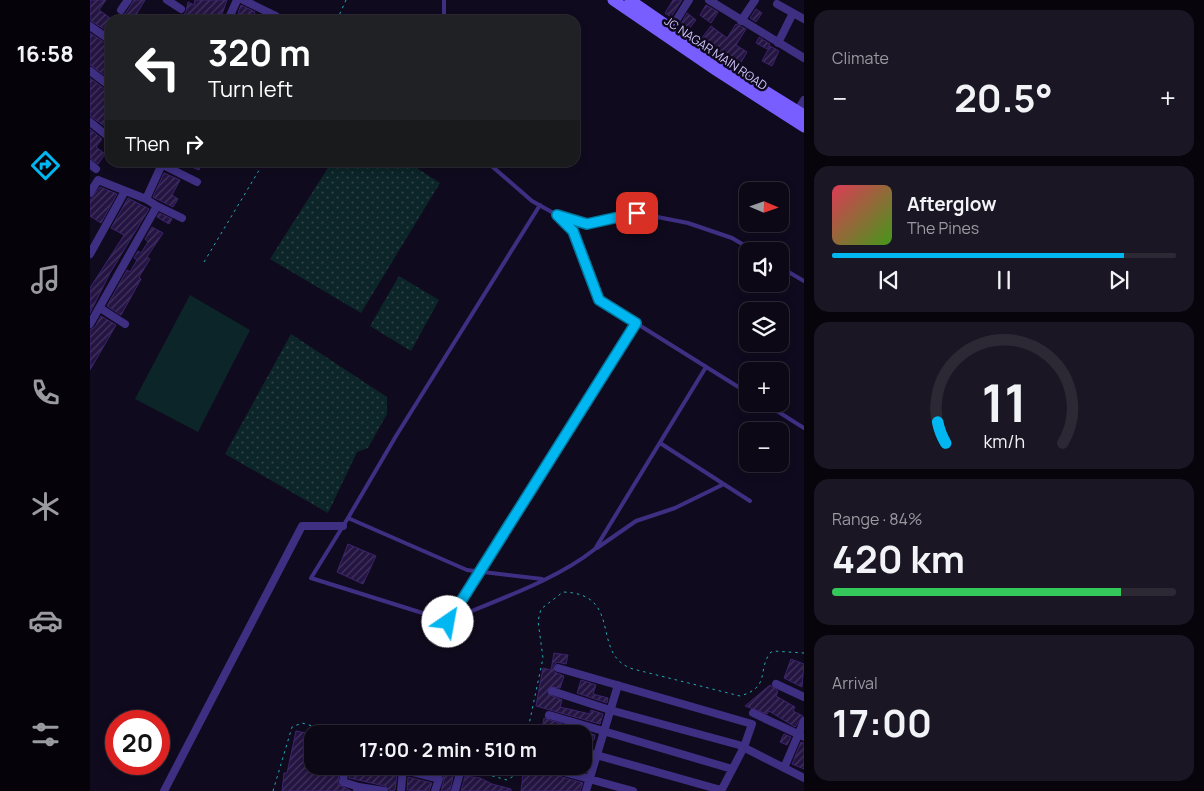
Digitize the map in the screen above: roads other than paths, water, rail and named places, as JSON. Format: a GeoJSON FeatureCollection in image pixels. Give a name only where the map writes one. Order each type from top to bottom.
{"type":"FeatureCollection","features":[{"type":"Feature","properties":{"kind":"main road","name":"JC NAGAR MAIN ROAD"},"geometry":{"type":"LineString","coordinates":[[630,0],[669,32]]}},
{"type":"Feature","properties":{"kind":"main road","name":"JC NAGAR MAIN ROAD"},"geometry":{"type":"LineString","coordinates":[[617,1],[736,73],[798,115],[804,127]]}},
{"type":"Feature","properties":{"kind":"street"},"geometry":{"type":"LineString","coordinates":[[121,10],[128,0]]}},
{"type":"Feature","properties":{"kind":"street"},"geometry":{"type":"LineString","coordinates":[[166,0],[181,9]]}},
{"type":"Feature","properties":{"kind":"street"},"geometry":{"type":"LineString","coordinates":[[230,15],[237,0]]}},
{"type":"Feature","properties":{"kind":"street"},"geometry":{"type":"LineString","coordinates":[[243,0],[274,15]]}},
{"type":"Feature","properties":{"kind":"street"},"geometry":{"type":"LineString","coordinates":[[669,32],[690,0]]}},
{"type":"Feature","properties":{"kind":"street"},"geometry":{"type":"LineString","coordinates":[[741,21],[755,0]]}},
{"type":"Feature","properties":{"kind":"street"},"geometry":{"type":"LineString","coordinates":[[712,1],[741,21],[804,58]]}},
{"type":"Feature","properties":{"kind":"street"},"geometry":{"type":"LineString","coordinates":[[777,4],[804,19]]}},
{"type":"Feature","properties":{"kind":"street"},"geometry":{"type":"LineString","coordinates":[[778,43],[793,13]]}},
{"type":"Feature","properties":{"kind":"street"},"geometry":{"type":"LineString","coordinates":[[90,26],[105,36]]}},
{"type":"Feature","properties":{"kind":"street"},"geometry":{"type":"LineString","coordinates":[[90,71],[105,82]]}},
{"type":"Feature","properties":{"kind":"street"},"geometry":{"type":"LineString","coordinates":[[798,115],[804,100]]}},
{"type":"Feature","properties":{"kind":"street"},"geometry":{"type":"LineString","coordinates":[[90,122],[105,134]]}},
{"type":"Feature","properties":{"kind":"street"},"geometry":{"type":"LineString","coordinates":[[146,199],[159,167]]}},
{"type":"Feature","properties":{"kind":"street"},"geometry":{"type":"LineString","coordinates":[[169,167],[198,182]]}},
{"type":"Feature","properties":{"kind":"street"},"geometry":{"type":"LineString","coordinates":[[90,193],[98,180],[146,199],[182,218]]}},
{"type":"Feature","properties":{"kind":"street"},"geometry":{"type":"LineString","coordinates":[[90,254],[125,191]]}},
{"type":"Feature","properties":{"kind":"street"},"geometry":{"type":"LineString","coordinates":[[90,324],[157,206]]}},
{"type":"Feature","properties":{"kind":"street"},"geometry":{"type":"LineString","coordinates":[[100,308],[125,324]]}},
{"type":"Feature","properties":{"kind":"street"},"geometry":{"type":"LineString","coordinates":[[164,791],[302,526],[343,526]]}},
{"type":"Feature","properties":{"kind":"street"},"geometry":{"type":"LineString","coordinates":[[558,668],[752,724],[744,747],[721,791],[592,754]]}},
{"type":"Feature","properties":{"kind":"street"},"geometry":{"type":"LineString","coordinates":[[776,684],[804,696]]}},
{"type":"Feature","properties":{"kind":"street"},"geometry":{"type":"LineString","coordinates":[[586,791],[618,685]]}},
{"type":"Feature","properties":{"kind":"street"},"geometry":{"type":"LineString","coordinates":[[552,691],[610,710],[744,747],[804,778]]}},
{"type":"Feature","properties":{"kind":"street"},"geometry":{"type":"LineString","coordinates":[[753,713],[801,735]]}},
{"type":"Feature","properties":{"kind":"street"},"geometry":{"type":"LineString","coordinates":[[549,715],[732,769]]}},
{"type":"Feature","properties":{"kind":"street"},"geometry":{"type":"LineString","coordinates":[[784,768],[801,735],[804,721]]}},
{"type":"Feature","properties":{"kind":"street"},"geometry":{"type":"LineString","coordinates":[[342,791],[344,775]]}},
{"type":"Feature","properties":{"kind":"street"},"geometry":{"type":"LineString","coordinates":[[402,775],[400,791],[407,791]]}},
{"type":"Feature","properties":{"kind":"street"},"geometry":{"type":"LineString","coordinates":[[425,775],[439,779],[434,791]]}},
{"type":"Feature","properties":{"kind":"street"},"geometry":{"type":"LineString","coordinates":[[454,791],[459,775]]}},
{"type":"Feature","properties":{"kind":"street"},"geometry":{"type":"LineString","coordinates":[[575,775],[634,791]]}},
{"type":"Feature","properties":{"kind":"street"},"geometry":{"type":"LineString","coordinates":[[343,782],[358,789],[384,791]]}},
{"type":"Feature","properties":{"kind":"lane"},"geometry":{"type":"LineString","coordinates":[[444,0],[444,15]]}},
{"type":"Feature","properties":{"kind":"lane"},"geometry":{"type":"LineString","coordinates":[[493,167],[540,205],[557,215],[587,224],[637,213],[688,223],[739,242]]}},
{"type":"Feature","properties":{"kind":"lane"},"geometry":{"type":"LineString","coordinates":[[540,205],[396,436],[311,578],[448,622],[581,560],[636,522],[674,508],[724,484]]}},
{"type":"Feature","properties":{"kind":"lane"},"geometry":{"type":"LineString","coordinates":[[557,215],[573,231],[599,300],[739,387]]}},
{"type":"Feature","properties":{"kind":"lane"},"geometry":{"type":"LineString","coordinates":[[789,272],[804,281]]}},
{"type":"Feature","properties":{"kind":"lane"},"geometry":{"type":"LineString","coordinates":[[448,622],[636,323]]}},
{"type":"Feature","properties":{"kind":"lane"},"geometry":{"type":"LineString","coordinates":[[595,549],[706,367]]}},
{"type":"Feature","properties":{"kind":"lane"},"geometry":{"type":"LineString","coordinates":[[779,412],[804,428]]}},
{"type":"Feature","properties":{"kind":"lane"},"geometry":{"type":"LineString","coordinates":[[660,443],[750,501]]}},
{"type":"Feature","properties":{"kind":"lane"},"geometry":{"type":"LineString","coordinates":[[348,518],[467,570],[543,579]]}}]}
